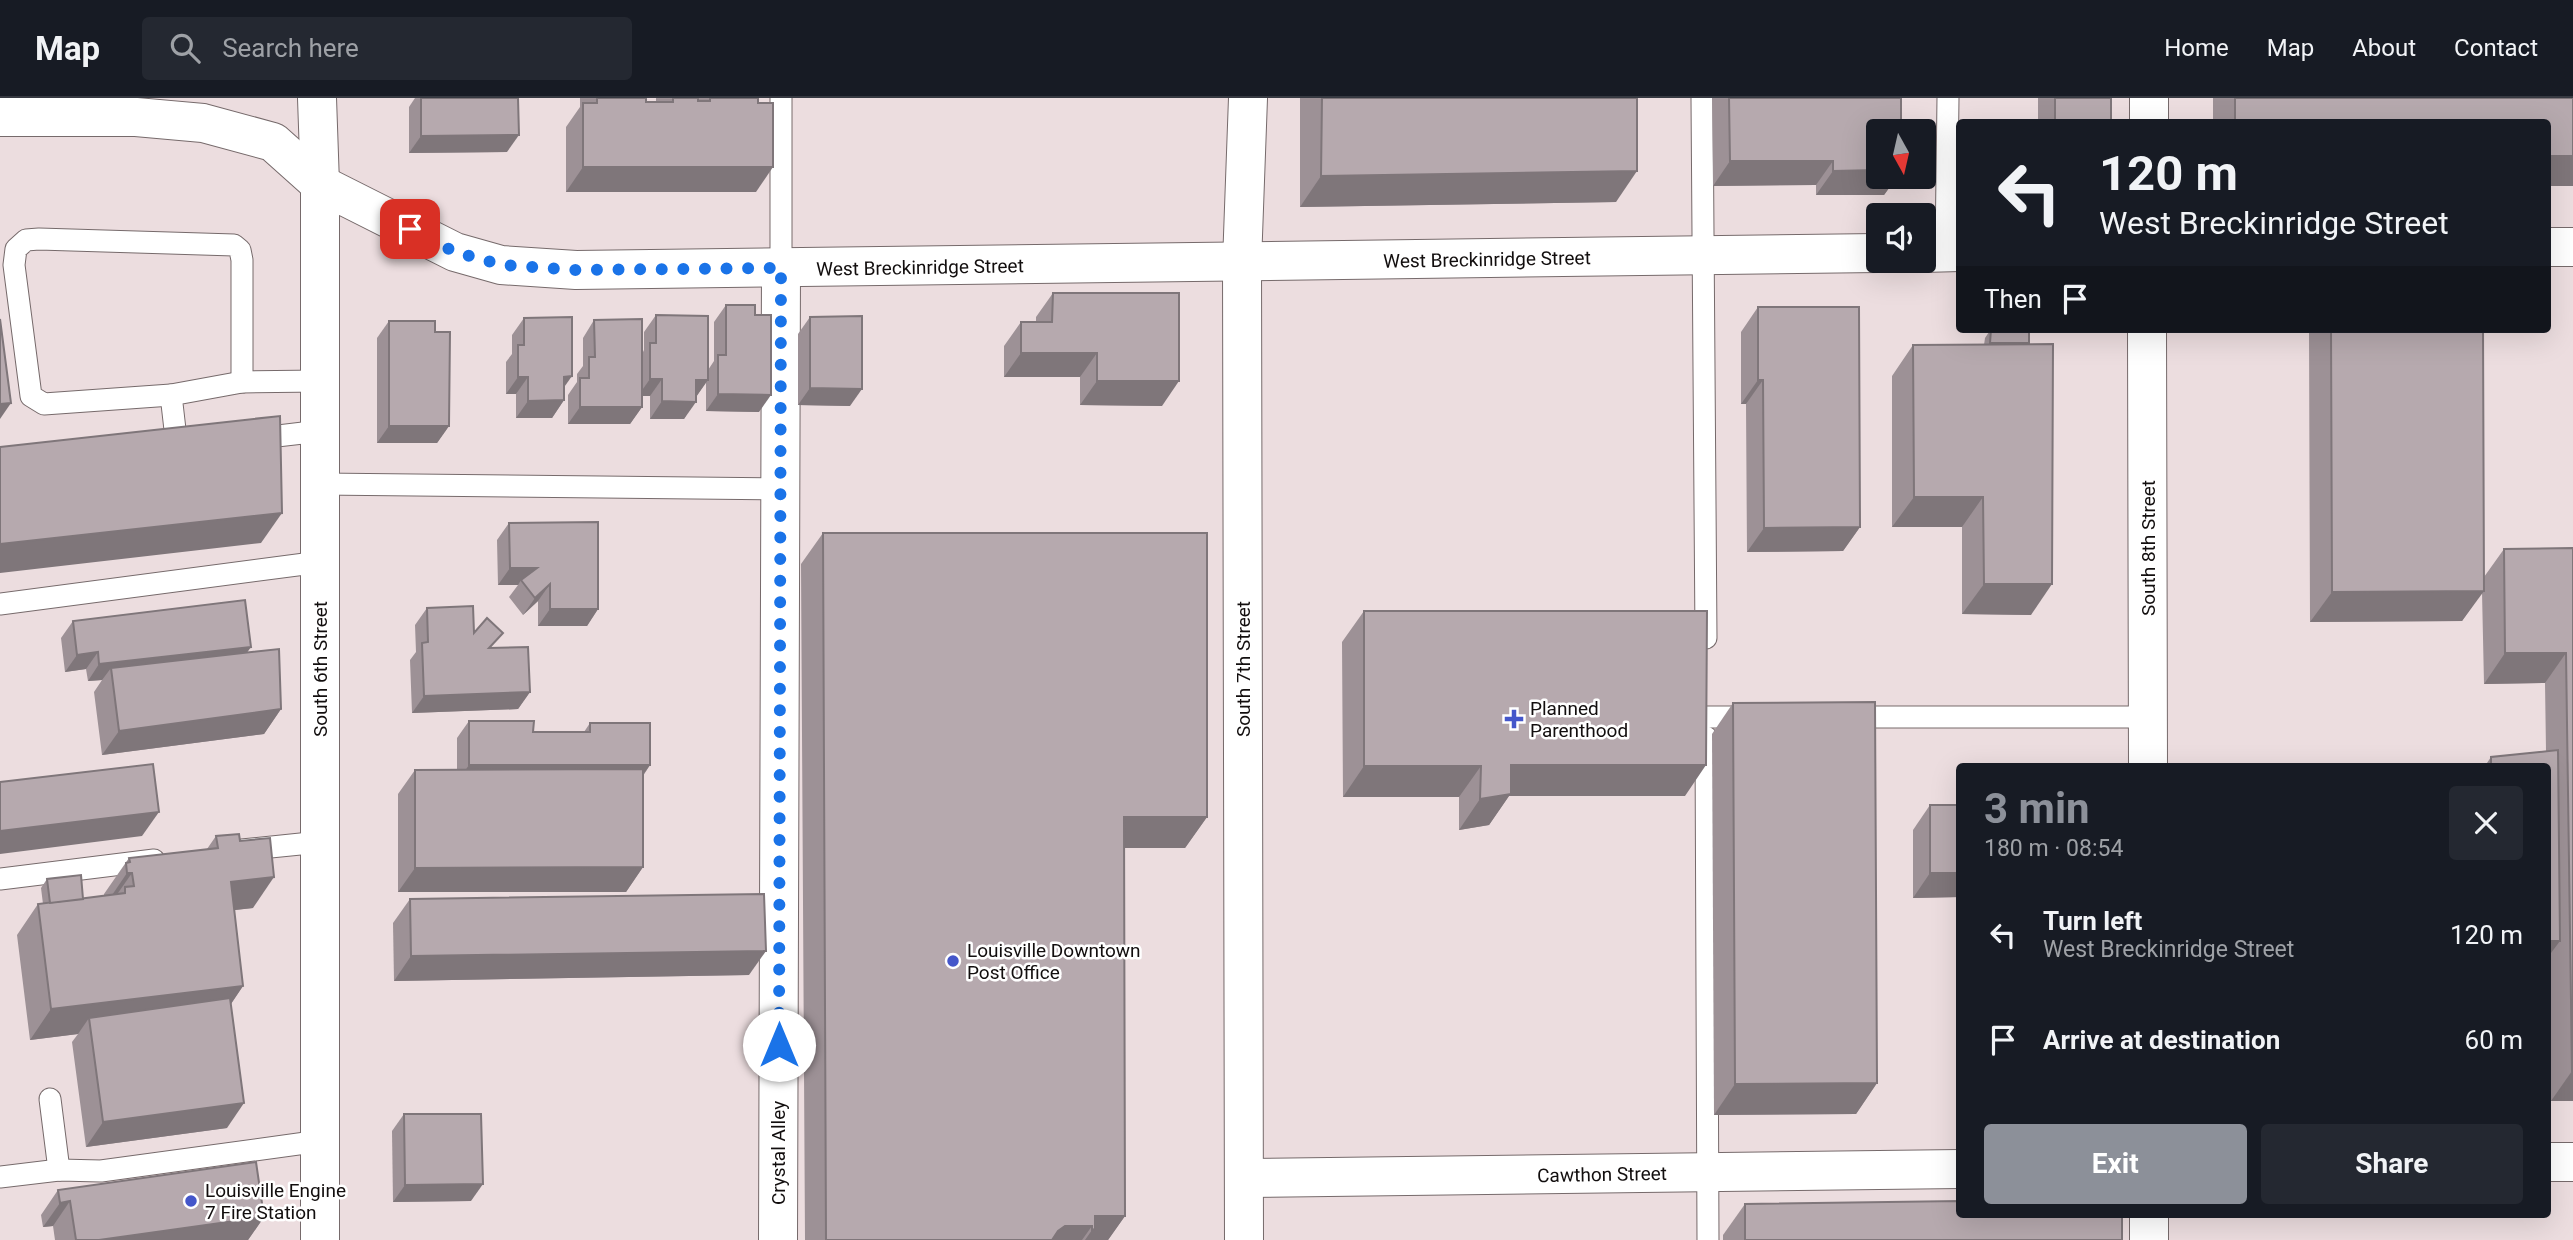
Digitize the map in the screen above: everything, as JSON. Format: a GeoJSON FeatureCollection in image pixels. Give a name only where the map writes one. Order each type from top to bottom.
{"type":"FeatureCollection","features":[{"type":"Feature","properties":{"kind":"street","name":"South 6th Street"},"geometry":{"type":"LineString","coordinates":[[317,98],[320,184],[320,1240]]}},
{"type":"Feature","properties":{"kind":"street","name":"South 7th Street"},"geometry":{"type":"LineString","coordinates":[[1244,1240],[1242,263],[1248,98]]}},
{"type":"Feature","properties":{"kind":"street"},"geometry":{"type":"LineString","coordinates":[[2148,119],[2149,98]]}},
{"type":"Feature","properties":{"kind":"street","name":"West Breckinridge Street"},"geometry":{"type":"LineString","coordinates":[[0,117],[136,117],[203,123],[273,142],[320,184],[455,252],[502,265],[576,270],[1866,253]]}},
{"type":"Feature","properties":{"kind":"street"},"geometry":{"type":"LineString","coordinates":[[2551,247],[2573,247]]}},
{"type":"Feature","properties":{"kind":"street","name":"Crystal Alley"},"geometry":{"type":"LineString","coordinates":[[778,1240],[781,268]]}},
{"type":"Feature","properties":{"kind":"street","name":"South 8th Street"},"geometry":{"type":"LineString","coordinates":[[2147,333],[2148,763]]}},
{"type":"Feature","properties":{"kind":"street"},"geometry":{"type":"LineString","coordinates":[[2551,1162],[2573,1162]]}},
{"type":"Feature","properties":{"kind":"street","name":"Cawthon Street"},"geometry":{"type":"LineString","coordinates":[[1244,1178],[1956,1169]]}},
{"type":"Feature","properties":{"kind":"street"},"geometry":{"type":"LineString","coordinates":[[2149,1218],[2149,1240]]}},
{"type":"Feature","properties":{"kind":"lane"},"geometry":{"type":"LineString","coordinates":[[781,98],[781,268]]}},
{"type":"Feature","properties":{"kind":"lane"},"geometry":{"type":"LineString","coordinates":[[1702,98],[1706,661]]}},
{"type":"Feature","properties":{"kind":"lane"},"geometry":{"type":"LineString","coordinates":[[1943,253],[1948,98]]}},
{"type":"Feature","properties":{"kind":"lane"},"geometry":{"type":"LineString","coordinates":[[242,382],[242,260],[240,250],[234,245],[38,239],[26,240],[16,249],[14,265],[31,396],[44,404],[171,395],[242,382],[320,382]]}},
{"type":"Feature","properties":{"kind":"lane"},"geometry":{"type":"LineString","coordinates":[[171,395],[170,448],[203,444]]}},
{"type":"Feature","properties":{"kind":"lane"},"geometry":{"type":"LineString","coordinates":[[229,441],[320,431]]}},
{"type":"Feature","properties":{"kind":"lane"},"geometry":{"type":"LineString","coordinates":[[320,484],[781,489]]}},
{"type":"Feature","properties":{"kind":"lane"},"geometry":{"type":"LineString","coordinates":[[0,604],[320,562]]}},
{"type":"Feature","properties":{"kind":"lane"},"geometry":{"type":"LineString","coordinates":[[1708,1240],[1706,710],[1775,717]]}},
{"type":"Feature","properties":{"kind":"lane"},"geometry":{"type":"LineString","coordinates":[[1830,717],[2148,717]]}},
{"type":"Feature","properties":{"kind":"lane"},"geometry":{"type":"LineString","coordinates":[[217,853],[320,842]]}},
{"type":"Feature","properties":{"kind":"lane"},"geometry":{"type":"LineString","coordinates":[[0,879],[177,858]]}},
{"type":"Feature","properties":{"kind":"lane"},"geometry":{"type":"LineString","coordinates":[[50,1099],[59,1170]]}},
{"type":"Feature","properties":{"kind":"lane"},"geometry":{"type":"LineString","coordinates":[[0,1177],[59,1170],[102,1171],[320,1141]]}},
{"type":"Feature","properties":{"kind":"building"},"geometry":{"type":"Polygon","coordinates":[[[421,98],[518,98],[519,135],[421,136],[421,98]]]}},
{"type":"Feature","properties":{"kind":"building"},"geometry":{"type":"Polygon","coordinates":[[[597,98],[646,98],[646,102],[673,102],[673,98],[710,101],[710,98],[758,98],[758,103],[773,103],[773,167],[583,167],[583,103],[597,103],[597,98]]]}},
{"type":"Feature","properties":{"kind":"building"},"geometry":{"type":"Polygon","coordinates":[[[1322,98],[1637,98],[1637,171],[1321,176],[1322,98]]]}},
{"type":"Feature","properties":{"kind":"building"},"geometry":{"type":"Polygon","coordinates":[[[1729,98],[1901,98],[1901,119],[1866,119],[1866,170],[1833,171],[1833,161],[1730,161],[1729,98]]]}},
{"type":"Feature","properties":{"kind":"building"},"geometry":{"type":"Polygon","coordinates":[[[2055,98],[2111,98],[2111,119],[2055,119],[2055,98]]]}},
{"type":"Feature","properties":{"kind":"building"},"geometry":{"type":"Polygon","coordinates":[[[2235,98],[2573,98],[2573,156],[2551,156],[2551,119],[2235,119],[2235,98]]]}},
{"type":"Feature","properties":{"kind":"building"},"geometry":{"type":"Polygon","coordinates":[[[1053,293],[1179,293],[1179,381],[1097,381],[1097,353],[1021,353],[1021,322],[1052,322],[1053,293]]]}},
{"type":"Feature","properties":{"kind":"building"},"geometry":{"type":"Polygon","coordinates":[[[726,305],[755,305],[755,315],[771,315],[771,395],[718,394],[718,355],[726,355],[726,305]]]}},
{"type":"Feature","properties":{"kind":"building"},"geometry":{"type":"Polygon","coordinates":[[[1758,307],[1859,307],[1860,527],[1764,528],[1763,380],[1758,380],[1758,307]]]}},
{"type":"Feature","properties":{"kind":"building"},"geometry":{"type":"Polygon","coordinates":[[[656,315],[708,316],[708,380],[696,380],[696,402],[662,401],[662,379],[650,379],[650,343],[656,343],[656,315]]]}},
{"type":"Feature","properties":{"kind":"building"},"geometry":{"type":"Polygon","coordinates":[[[862,316],[862,389],[810,388],[810,317],[862,316]]]}},
{"type":"Feature","properties":{"kind":"building"},"geometry":{"type":"Polygon","coordinates":[[[572,317],[572,376],[564,377],[564,400],[528,401],[528,377],[518,377],[518,345],[524,345],[524,318],[572,317]]]}},
{"type":"Feature","properties":{"kind":"building"},"geometry":{"type":"Polygon","coordinates":[[[0,319],[11,403],[0,404],[0,319]]]}},
{"type":"Feature","properties":{"kind":"building"},"geometry":{"type":"Polygon","coordinates":[[[642,319],[642,407],[580,407],[580,378],[589,378],[589,357],[595,357],[594,320],[642,319]]]}},
{"type":"Feature","properties":{"kind":"building"},"geometry":{"type":"Polygon","coordinates":[[[389,321],[435,321],[435,332],[450,332],[449,426],[389,426],[389,321]]]}},
{"type":"Feature","properties":{"kind":"building"},"geometry":{"type":"Polygon","coordinates":[[[1991,333],[2029,333],[2029,343],[1990,343],[1991,333]]]}},
{"type":"Feature","properties":{"kind":"building"},"geometry":{"type":"Polygon","coordinates":[[[2331,333],[2483,333],[2484,591],[2332,592],[2331,333]]]}},
{"type":"Feature","properties":{"kind":"building"},"geometry":{"type":"Polygon","coordinates":[[[2053,344],[2052,584],[1984,584],[1983,497],[1914,497],[1913,345],[2053,344]]]}},
{"type":"Feature","properties":{"kind":"building"},"geometry":{"type":"Polygon","coordinates":[[[280,416],[282,513],[0,544],[0,447],[280,416]]]}},
{"type":"Feature","properties":{"kind":"building"},"geometry":{"type":"Polygon","coordinates":[[[598,522],[598,609],[550,609],[550,584],[535,598],[521,580],[537,568],[510,568],[509,523],[598,522]]]}},
{"type":"Feature","properties":{"kind":"building","name":"Louisville Downtown Post Office"},"geometry":{"type":"Polygon","coordinates":[[[823,533],[1207,533],[1207,817],[1124,817],[1125,1216],[1095,1216],[1095,1229],[1092,1230],[1092,1226],[1065,1226],[1052,1240],[826,1240],[823,533]]]}},
{"type":"Feature","properties":{"kind":"building"},"geometry":{"type":"Polygon","coordinates":[[[2573,548],[2572,1071],[2566,653],[2505,653],[2504,549],[2573,548]]]}},
{"type":"Feature","properties":{"kind":"building"},"geometry":{"type":"Polygon","coordinates":[[[245,600],[251,647],[99,664],[98,652],[77,655],[73,621],[245,600]]]}},
{"type":"Feature","properties":{"kind":"building"},"geometry":{"type":"Polygon","coordinates":[[[473,606],[474,633],[487,618],[503,633],[489,648],[528,647],[530,692],[424,696],[422,643],[428,642],[427,608],[473,606]]]}},
{"type":"Feature","properties":{"kind":"building","name":"Planned Parenthood"},"geometry":{"type":"Polygon","coordinates":[[[1364,611],[1707,611],[1706,765],[1511,765],[1511,794],[1480,799],[1481,766],[1364,766],[1364,611]]]}},
{"type":"Feature","properties":{"kind":"building"},"geometry":{"type":"Polygon","coordinates":[[[279,649],[281,709],[119,731],[111,668],[279,649]]]}},
{"type":"Feature","properties":{"kind":"building"},"geometry":{"type":"Polygon","coordinates":[[[1875,702],[1877,1083],[1735,1084],[1733,703],[1875,702]]]}},
{"type":"Feature","properties":{"kind":"building"},"geometry":{"type":"Polygon","coordinates":[[[469,721],[534,721],[533,732],[590,732],[590,723],[650,723],[650,765],[469,765],[469,721]]]}},
{"type":"Feature","properties":{"kind":"building"},"geometry":{"type":"Polygon","coordinates":[[[2558,750],[2560,941],[2551,941],[2551,763],[2491,763],[2491,757],[2558,750]]]}},
{"type":"Feature","properties":{"kind":"building"},"geometry":{"type":"Polygon","coordinates":[[[153,764],[159,812],[0,831],[0,782],[153,764]]]}},
{"type":"Feature","properties":{"kind":"building"},"geometry":{"type":"Polygon","coordinates":[[[643,769],[643,867],[415,868],[415,770],[643,769]]]}},
{"type":"Feature","properties":{"kind":"building"},"geometry":{"type":"Polygon","coordinates":[[[1930,805],[1956,805],[1956,873],[1930,873],[1930,805]]]}},
{"type":"Feature","properties":{"kind":"building"},"geometry":{"type":"Polygon","coordinates":[[[239,834],[240,841],[270,838],[274,877],[231,882],[243,986],[51,1009],[38,904],[125,893],[125,887],[134,886],[132,873],[127,873],[126,863],[130,862],[129,858],[218,848],[216,836],[239,834]]]}},
{"type":"Feature","properties":{"kind":"building"},"geometry":{"type":"Polygon","coordinates":[[[81,875],[83,899],[50,903],[47,879],[81,875]]]}},
{"type":"Feature","properties":{"kind":"building"},"geometry":{"type":"Polygon","coordinates":[[[764,894],[766,951],[411,956],[410,899],[764,894]]]}},
{"type":"Feature","properties":{"kind":"building"},"geometry":{"type":"Polygon","coordinates":[[[230,998],[244,1103],[103,1122],[89,1018],[230,998]]]}},
{"type":"Feature","properties":{"kind":"building"},"geometry":{"type":"Polygon","coordinates":[[[404,1114],[481,1114],[483,1184],[405,1185],[404,1114]]]}},
{"type":"Feature","properties":{"kind":"building"},"geometry":{"type":"Polygon","coordinates":[[[256,1162],[264,1217],[99,1240],[76,1240],[70,1201],[60,1203],[58,1190],[256,1162]]]}},
{"type":"Feature","properties":{"kind":"building"},"geometry":{"type":"Polygon","coordinates":[[[1956,1201],[1956,1218],[2122,1218],[2122,1240],[1745,1240],[1745,1204],[1956,1201]]]}},
{"type":"Feature","properties":{"kind":"place","name":"Planned Parenthood"},"geometry":{"type":"Point","coordinates":[1514,719]}},
{"type":"Feature","properties":{"kind":"place","name":"Louisville Downtown Post Office"},"geometry":{"type":"Point","coordinates":[953,961]}},
{"type":"Feature","properties":{"kind":"place","name":"Louisville Engine 7 Fire Station"},"geometry":{"type":"Point","coordinates":[191,1201]}},
{"type":"Feature","properties":{"kind":"route"},"geometry":{"type":"LineString","coordinates":[[410,229],[455,252],[502,265],[576,270],[781,268],[779,1045]]}}]}
